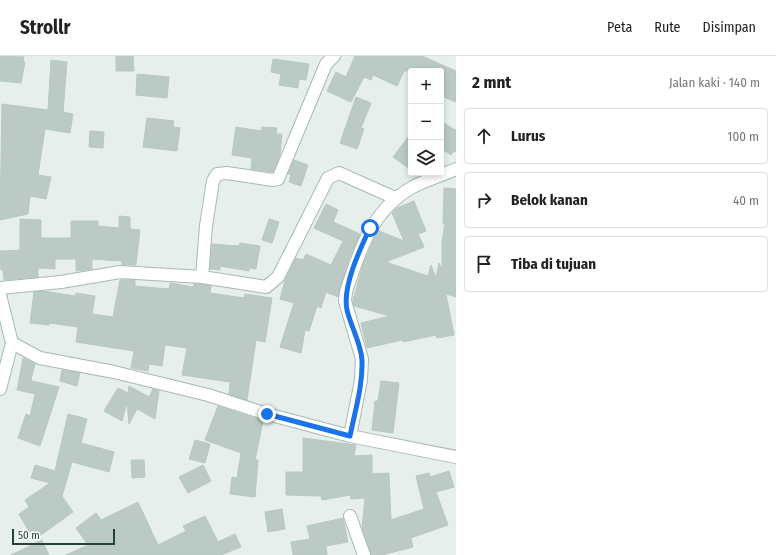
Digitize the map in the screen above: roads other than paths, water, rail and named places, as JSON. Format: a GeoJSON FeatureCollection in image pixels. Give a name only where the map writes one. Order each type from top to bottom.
{"type":"FeatureCollection","features":[{"type":"Feature","properties":{"kind":"street"},"geometry":{"type":"LineString","coordinates":[[202,277],[206,226],[213,181],[217,174],[227,173],[273,180],[278,179],[326,64],[334,56]]}},
{"type":"Feature","properties":{"kind":"street"},"geometry":{"type":"LineString","coordinates":[[350,436],[361,380],[362,359],[347,311],[346,292],[359,254],[370,228],[384,209],[395,198],[421,183],[456,169]]}},
{"type":"Feature","properties":{"kind":"street"},"geometry":{"type":"LineString","coordinates":[[0,288],[61,282],[120,272],[202,277],[257,286],[269,286],[278,277],[289,259],[328,178],[336,173],[395,198]]}},
{"type":"Feature","properties":{"kind":"street"},"geometry":{"type":"LineString","coordinates":[[0,294],[12,343],[0,389]]}},
{"type":"Feature","properties":{"kind":"street"},"geometry":{"type":"LineString","coordinates":[[12,343],[40,358],[114,372],[208,394],[267,414],[350,436],[456,457]]}},
{"type":"Feature","properties":{"kind":"street"},"geometry":{"type":"LineString","coordinates":[[350,516],[364,555]]}}]}
